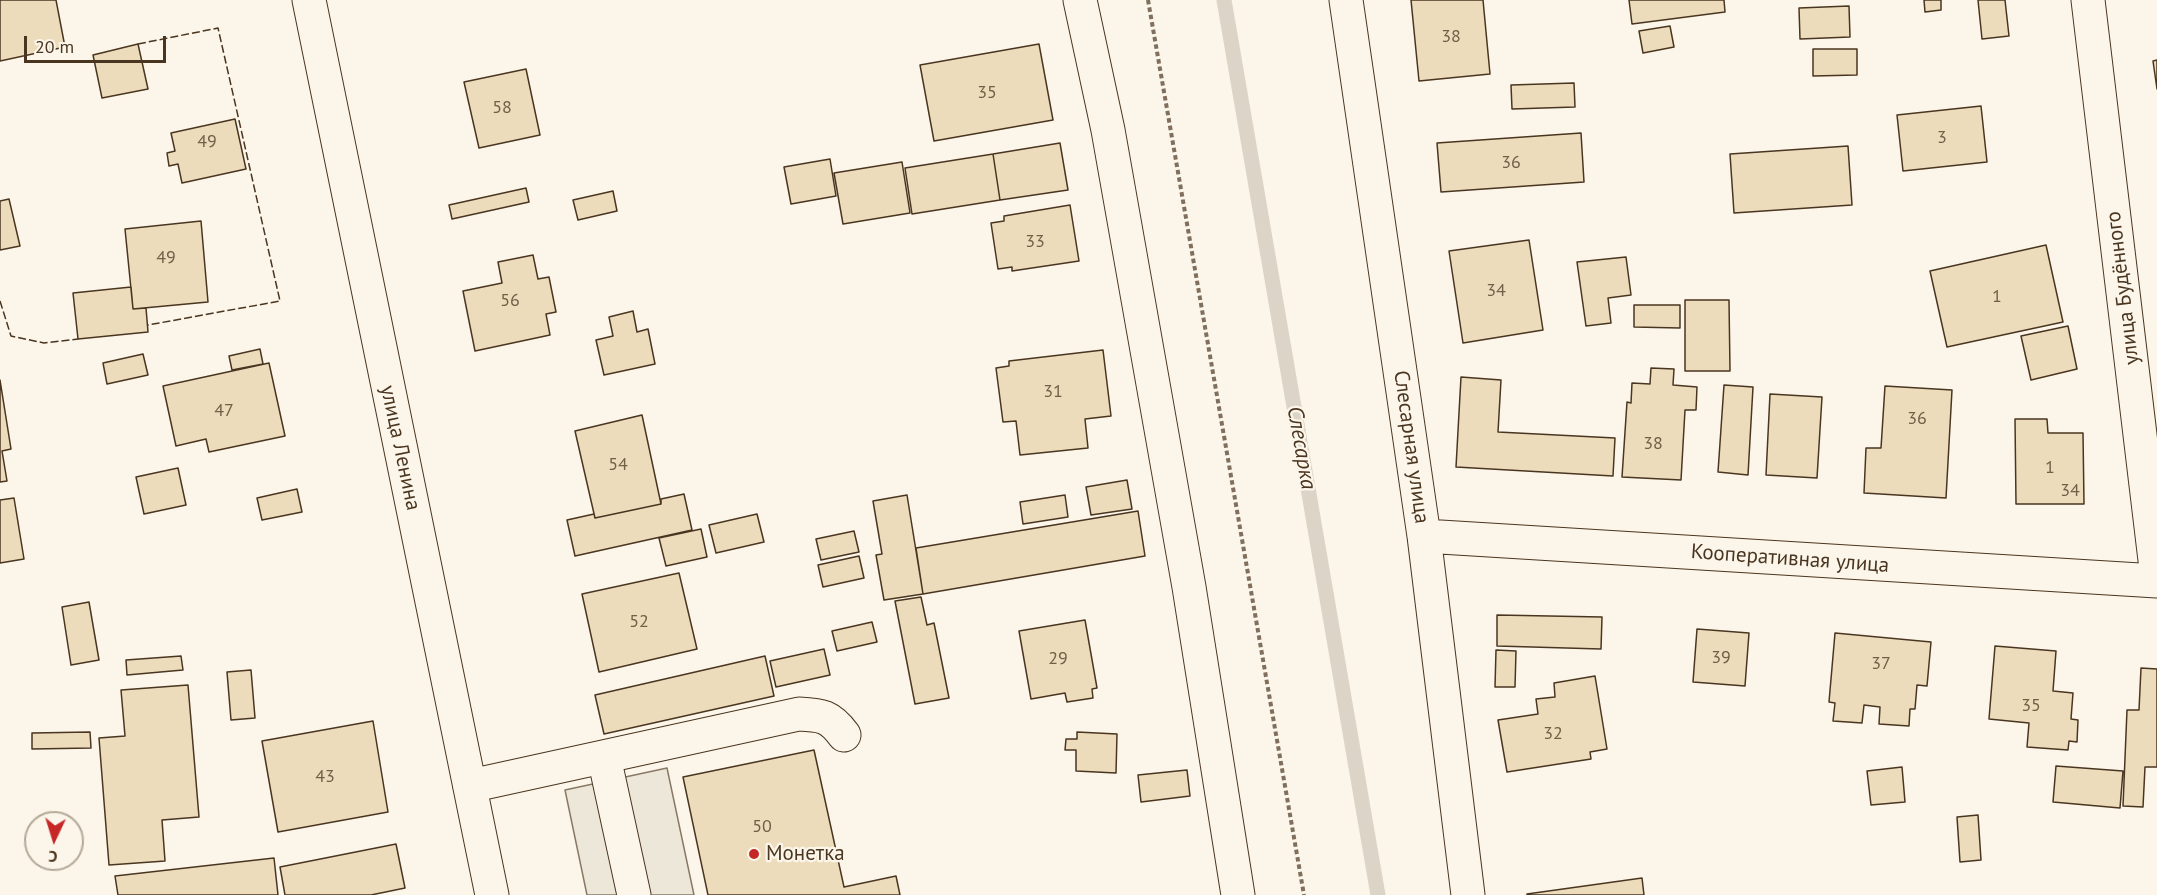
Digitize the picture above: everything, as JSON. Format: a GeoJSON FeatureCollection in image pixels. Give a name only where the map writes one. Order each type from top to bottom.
{"type":"FeatureCollection","features":[{"type":"Feature","properties":{"kind":"street","name":"улица Ленина"},"geometry":{"type":"LineString","coordinates":[[309,0],[492,895]]}},
{"type":"Feature","properties":{"kind":"street"},"geometry":{"type":"LineString","coordinates":[[1080,0],[1108,130],[1187,575],[1238,895]]}},
{"type":"Feature","properties":{"kind":"street","name":"Слесарная улица"},"geometry":{"type":"LineString","coordinates":[[1346,0],[1424,536],[1468,895]]}},
{"type":"Feature","properties":{"kind":"street","name":"улица Будённого"},"geometry":{"type":"LineString","coordinates":[[2088,0],[2157,579]]}},
{"type":"Feature","properties":{"kind":"street","name":"Кооперативная улица"},"geometry":{"type":"LineString","coordinates":[[1424,536],[2157,579]]}},
{"type":"Feature","properties":{"kind":"street"},"geometry":{"type":"LineString","coordinates":[[470,786],[799,714],[819,715],[834,721],[844,735]]}},
{"type":"Feature","properties":{"kind":"street"},"geometry":{"type":"LineString","coordinates":[[604,757],[634,895]]}},
{"type":"Feature","properties":{"kind":"path"},"geometry":{"type":"LineString","coordinates":[[1148,0],[1304,895]]}},
{"type":"Feature","properties":{"kind":"shaded area"},"geometry":{"type":"Polygon","coordinates":[[[667,768],[694,895],[587,895],[565,790],[667,768]]]}},
{"type":"Feature","properties":{"kind":"building"},"geometry":{"type":"Polygon","coordinates":[[[0,0],[56,0],[65,47],[0,61],[0,0]]]}},
{"type":"Feature","properties":{"kind":"building"},"geometry":{"type":"Polygon","coordinates":[[[1411,0],[1483,0],[1490,74],[1419,81],[1411,0]]]}},
{"type":"Feature","properties":{"kind":"building"},"geometry":{"type":"Polygon","coordinates":[[[1629,0],[1724,0],[1725,12],[1632,24],[1629,0]]]}},
{"type":"Feature","properties":{"kind":"building"},"geometry":{"type":"Polygon","coordinates":[[[1924,0],[1941,0],[1941,10],[1925,12],[1924,0]]]}},
{"type":"Feature","properties":{"kind":"building"},"geometry":{"type":"Polygon","coordinates":[[[1978,0],[2005,0],[2009,36],[1982,39],[1978,0]]]}},
{"type":"Feature","properties":{"kind":"building"},"geometry":{"type":"Polygon","coordinates":[[[1849,6],[1850,37],[1800,39],[1799,8],[1849,6]]]}},
{"type":"Feature","properties":{"kind":"building"},"geometry":{"type":"Polygon","coordinates":[[[1670,26],[1674,47],[1643,53],[1639,31],[1670,26]]]}},
{"type":"Feature","properties":{"kind":"building"},"geometry":{"type":"Polygon","coordinates":[[[138,44],[148,89],[102,98],[93,55],[138,44]]]}},
{"type":"Feature","properties":{"kind":"building"},"geometry":{"type":"Polygon","coordinates":[[[1039,44],[1053,120],[934,141],[920,65],[1039,44]]]}},
{"type":"Feature","properties":{"kind":"building"},"geometry":{"type":"Polygon","coordinates":[[[1813,49],[1857,49],[1857,75],[1813,76],[1813,49]]]}},
{"type":"Feature","properties":{"kind":"building"},"geometry":{"type":"Polygon","coordinates":[[[2157,60],[2157,89],[2153,61],[2157,60]]]}},
{"type":"Feature","properties":{"kind":"building"},"geometry":{"type":"Polygon","coordinates":[[[526,69],[540,135],[479,148],[464,82],[526,69]]]}},
{"type":"Feature","properties":{"kind":"building"},"geometry":{"type":"Polygon","coordinates":[[[1574,83],[1575,107],[1512,109],[1511,85],[1574,83]]]}},
{"type":"Feature","properties":{"kind":"building"},"geometry":{"type":"Polygon","coordinates":[[[1981,106],[1987,162],[1903,171],[1897,115],[1981,106]]]}},
{"type":"Feature","properties":{"kind":"building"},"geometry":{"type":"Polygon","coordinates":[[[235,119],[246,169],[182,183],[178,164],[169,166],[167,153],[175,151],[171,133],[235,119]]]}},
{"type":"Feature","properties":{"kind":"building"},"geometry":{"type":"Polygon","coordinates":[[[1581,133],[1584,182],[1441,192],[1437,143],[1581,133]]]}},
{"type":"Feature","properties":{"kind":"building"},"geometry":{"type":"Polygon","coordinates":[[[1060,143],[1068,190],[1000,200],[993,154],[1060,143]]]}},
{"type":"Feature","properties":{"kind":"building"},"geometry":{"type":"Polygon","coordinates":[[[1848,146],[1852,205],[1734,213],[1730,154],[1848,146]]]}},
{"type":"Feature","properties":{"kind":"building"},"geometry":{"type":"Polygon","coordinates":[[[993,154],[1000,200],[912,214],[905,168],[993,154]]]}},
{"type":"Feature","properties":{"kind":"building"},"geometry":{"type":"Polygon","coordinates":[[[830,159],[836,196],[791,204],[784,167],[830,159]]]}},
{"type":"Feature","properties":{"kind":"building"},"geometry":{"type":"Polygon","coordinates":[[[902,162],[910,213],[843,224],[834,173],[902,162]]]}},
{"type":"Feature","properties":{"kind":"building"},"geometry":{"type":"Polygon","coordinates":[[[526,188],[529,202],[452,219],[449,205],[526,188]]]}},
{"type":"Feature","properties":{"kind":"building"},"geometry":{"type":"Polygon","coordinates":[[[613,191],[617,211],[578,220],[573,200],[613,191]]]}},
{"type":"Feature","properties":{"kind":"building"},"geometry":{"type":"Polygon","coordinates":[[[9,199],[20,246],[0,250],[0,201],[9,199]]]}},
{"type":"Feature","properties":{"kind":"building"},"geometry":{"type":"Polygon","coordinates":[[[1070,205],[1079,261],[1012,271],[1012,267],[998,269],[991,223],[1004,221],[1004,216],[1070,205]]]}},
{"type":"Feature","properties":{"kind":"building"},"geometry":{"type":"Polygon","coordinates":[[[201,221],[208,302],[133,309],[125,229],[201,221]]]}},
{"type":"Feature","properties":{"kind":"building"},"geometry":{"type":"Polygon","coordinates":[[[1529,240],[1543,330],[1463,343],[1449,251],[1529,240]]]}},
{"type":"Feature","properties":{"kind":"building"},"geometry":{"type":"Polygon","coordinates":[[[2046,245],[2063,322],[1947,347],[1930,271],[2046,245]]]}},
{"type":"Feature","properties":{"kind":"building"},"geometry":{"type":"Polygon","coordinates":[[[533,255],[538,279],[549,277],[556,312],[546,314],[550,335],[475,351],[463,291],[502,283],[498,262],[533,255]]]}},
{"type":"Feature","properties":{"kind":"building"},"geometry":{"type":"Polygon","coordinates":[[[1626,257],[1631,295],[1608,298],[1611,323],[1586,326],[1577,262],[1626,257]]]}},
{"type":"Feature","properties":{"kind":"building"},"geometry":{"type":"Polygon","coordinates":[[[131,287],[133,309],[146,308],[148,332],[78,339],[73,293],[131,287]]]}},
{"type":"Feature","properties":{"kind":"building"},"geometry":{"type":"Polygon","coordinates":[[[1685,300],[1729,300],[1730,371],[1685,371],[1685,300]]]}},
{"type":"Feature","properties":{"kind":"building"},"geometry":{"type":"Polygon","coordinates":[[[1634,305],[1680,305],[1680,328],[1634,327],[1634,305]]]}},
{"type":"Feature","properties":{"kind":"building"},"geometry":{"type":"Polygon","coordinates":[[[633,311],[637,332],[648,329],[655,364],[604,375],[596,340],[613,336],[609,317],[633,311]]]}},
{"type":"Feature","properties":{"kind":"building"},"geometry":{"type":"Polygon","coordinates":[[[2068,326],[2077,369],[2031,380],[2021,336],[2068,326]]]}},
{"type":"Feature","properties":{"kind":"building"},"geometry":{"type":"Polygon","coordinates":[[[260,349],[263,364],[232,370],[229,356],[260,349]]]}},
{"type":"Feature","properties":{"kind":"building"},"geometry":{"type":"Polygon","coordinates":[[[1103,350],[1111,416],[1085,419],[1088,448],[1020,455],[1016,421],[1003,422],[996,368],[1009,366],[1009,361],[1103,350]]]}},
{"type":"Feature","properties":{"kind":"building"},"geometry":{"type":"Polygon","coordinates":[[[143,354],[148,375],[107,384],[103,363],[143,354]]]}},
{"type":"Feature","properties":{"kind":"building"},"geometry":{"type":"Polygon","coordinates":[[[269,363],[285,436],[209,452],[206,439],[176,446],[163,386],[269,363]]]}},
{"type":"Feature","properties":{"kind":"building"},"geometry":{"type":"Polygon","coordinates":[[[1651,368],[1674,369],[1673,385],[1697,387],[1696,410],[1685,410],[1681,480],[1622,477],[1627,402],[1631,403],[1632,383],[1650,384],[1651,368]]]}},
{"type":"Feature","properties":{"kind":"building"},"geometry":{"type":"Polygon","coordinates":[[[1461,377],[1501,380],[1498,432],[1615,438],[1613,476],[1456,467],[1461,377]]]}},
{"type":"Feature","properties":{"kind":"building"},"geometry":{"type":"Polygon","coordinates":[[[0,380],[11,449],[2,451],[7,481],[0,482],[0,380]]]}},
{"type":"Feature","properties":{"kind":"building"},"geometry":{"type":"Polygon","coordinates":[[[1724,385],[1753,387],[1748,475],[1718,472],[1724,385]]]}},
{"type":"Feature","properties":{"kind":"building"},"geometry":{"type":"Polygon","coordinates":[[[1885,386],[1952,390],[1946,498],[1864,493],[1866,448],[1881,448],[1885,386]]]}},
{"type":"Feature","properties":{"kind":"building"},"geometry":{"type":"Polygon","coordinates":[[[1770,394],[1822,397],[1817,478],[1766,475],[1770,394]]]}},
{"type":"Feature","properties":{"kind":"building"},"geometry":{"type":"Polygon","coordinates":[[[642,415],[661,504],[595,518],[575,431],[642,415]]]}},
{"type":"Feature","properties":{"kind":"building"},"geometry":{"type":"Polygon","coordinates":[[[2015,419],[2047,419],[2048,433],[2083,433],[2084,504],[2016,504],[2015,419]]]}},
{"type":"Feature","properties":{"kind":"building"},"geometry":{"type":"Polygon","coordinates":[[[178,468],[186,505],[144,514],[136,477],[178,468]]]}},
{"type":"Feature","properties":{"kind":"building"},"geometry":{"type":"Polygon","coordinates":[[[1127,480],[1132,509],[1091,515],[1086,487],[1127,480]]]}},
{"type":"Feature","properties":{"kind":"building"},"geometry":{"type":"Polygon","coordinates":[[[297,489],[302,512],[262,520],[257,498],[297,489]]]}},
{"type":"Feature","properties":{"kind":"building"},"geometry":{"type":"Polygon","coordinates":[[[684,494],[692,530],[575,556],[567,520],[594,514],[595,518],[661,504],[661,499],[684,494]]]}},
{"type":"Feature","properties":{"kind":"building"},"geometry":{"type":"Polygon","coordinates":[[[907,495],[923,594],[884,600],[876,555],[882,554],[873,501],[907,495]]]}},
{"type":"Feature","properties":{"kind":"building"},"geometry":{"type":"Polygon","coordinates":[[[1065,495],[1068,517],[1023,524],[1020,502],[1065,495]]]}},
{"type":"Feature","properties":{"kind":"building"},"geometry":{"type":"Polygon","coordinates":[[[14,498],[24,559],[0,563],[0,500],[14,498]]]}},
{"type":"Feature","properties":{"kind":"building"},"geometry":{"type":"Polygon","coordinates":[[[1138,511],[1145,556],[923,594],[916,548],[1138,511]]]}},
{"type":"Feature","properties":{"kind":"building"},"geometry":{"type":"Polygon","coordinates":[[[757,514],[764,542],[716,553],[709,525],[757,514]]]}},
{"type":"Feature","properties":{"kind":"building"},"geometry":{"type":"Polygon","coordinates":[[[701,529],[707,557],[666,566],[659,538],[701,529]]]}},
{"type":"Feature","properties":{"kind":"building"},"geometry":{"type":"Polygon","coordinates":[[[854,531],[859,552],[821,560],[816,539],[854,531]]]}},
{"type":"Feature","properties":{"kind":"building"},"geometry":{"type":"Polygon","coordinates":[[[859,556],[864,578],[823,587],[818,565],[859,556]]]}},
{"type":"Feature","properties":{"kind":"building"},"geometry":{"type":"Polygon","coordinates":[[[679,573],[697,649],[599,672],[582,594],[679,573]]]}},
{"type":"Feature","properties":{"kind":"building"},"geometry":{"type":"Polygon","coordinates":[[[921,597],[927,625],[934,623],[949,698],[915,704],[895,601],[921,597]]]}},
{"type":"Feature","properties":{"kind":"building"},"geometry":{"type":"Polygon","coordinates":[[[89,602],[99,660],[71,665],[62,607],[89,602]]]}},
{"type":"Feature","properties":{"kind":"building"},"geometry":{"type":"Polygon","coordinates":[[[1497,615],[1602,617],[1601,649],[1497,646],[1497,615]]]}},
{"type":"Feature","properties":{"kind":"building"},"geometry":{"type":"Polygon","coordinates":[[[1085,620],[1097,688],[1092,689],[1093,698],[1067,702],[1065,693],[1031,699],[1019,631],[1085,620]]]}},
{"type":"Feature","properties":{"kind":"building"},"geometry":{"type":"Polygon","coordinates":[[[872,622],[877,642],[837,651],[832,631],[872,622]]]}},
{"type":"Feature","properties":{"kind":"building"},"geometry":{"type":"Polygon","coordinates":[[[1697,629],[1749,633],[1745,686],[1693,682],[1697,629]]]}},
{"type":"Feature","properties":{"kind":"building"},"geometry":{"type":"Polygon","coordinates":[[[1835,633],[1931,642],[1927,686],[1917,685],[1915,709],[1910,709],[1909,726],[1879,724],[1880,707],[1864,705],[1862,723],[1833,721],[1835,703],[1829,702],[1835,633]]]}},
{"type":"Feature","properties":{"kind":"building"},"geometry":{"type":"Polygon","coordinates":[[[1995,646],[2056,651],[2053,691],[2073,693],[2071,719],[2078,720],[2077,742],[2069,741],[2068,750],[2027,747],[2029,723],[1989,719],[1995,646]]]}},
{"type":"Feature","properties":{"kind":"building"},"geometry":{"type":"Polygon","coordinates":[[[824,649],[830,675],[776,687],[770,661],[824,649]]]}},
{"type":"Feature","properties":{"kind":"building"},"geometry":{"type":"Polygon","coordinates":[[[1496,650],[1516,651],[1515,687],[1495,687],[1496,650]]]}},
{"type":"Feature","properties":{"kind":"building"},"geometry":{"type":"Polygon","coordinates":[[[181,656],[183,670],[127,675],[126,660],[181,656]]]}},
{"type":"Feature","properties":{"kind":"building"},"geometry":{"type":"Polygon","coordinates":[[[765,656],[774,696],[604,734],[595,695],[765,656]]]}},
{"type":"Feature","properties":{"kind":"building"},"geometry":{"type":"Polygon","coordinates":[[[2141,668],[2157,669],[2157,767],[2145,767],[2143,807],[2123,806],[2127,710],[2139,710],[2141,668]]]}},
{"type":"Feature","properties":{"kind":"building"},"geometry":{"type":"Polygon","coordinates":[[[251,670],[255,718],[231,720],[227,672],[251,670]]]}},
{"type":"Feature","properties":{"kind":"building"},"geometry":{"type":"Polygon","coordinates":[[[1595,676],[1607,749],[1590,752],[1591,759],[1507,772],[1498,720],[1538,714],[1536,699],[1555,697],[1554,683],[1595,676]]]}},
{"type":"Feature","properties":{"kind":"building"},"geometry":{"type":"Polygon","coordinates":[[[188,685],[199,817],[162,820],[165,861],[109,865],[99,738],[125,736],[121,690],[188,685]]]}},
{"type":"Feature","properties":{"kind":"building"},"geometry":{"type":"Polygon","coordinates":[[[373,721],[388,812],[278,832],[262,741],[373,721]]]}},
{"type":"Feature","properties":{"kind":"building"},"geometry":{"type":"Polygon","coordinates":[[[90,732],[91,748],[32,749],[32,733],[90,732]]]}},
{"type":"Feature","properties":{"kind":"building"},"geometry":{"type":"Polygon","coordinates":[[[1077,732],[1117,734],[1116,773],[1076,771],[1076,750],[1065,750],[1066,739],[1077,739],[1077,732]]]}},
{"type":"Feature","properties":{"kind":"building"},"geometry":{"type":"Polygon","coordinates":[[[814,750],[844,887],[896,876],[900,895],[708,895],[683,777],[814,750]]]}},
{"type":"Feature","properties":{"kind":"building"},"geometry":{"type":"Polygon","coordinates":[[[2056,766],[2123,771],[2120,808],[2053,802],[2056,766]]]}},
{"type":"Feature","properties":{"kind":"building"},"geometry":{"type":"Polygon","coordinates":[[[1902,767],[1905,802],[1871,805],[1867,771],[1902,767]]]}},
{"type":"Feature","properties":{"kind":"building"},"geometry":{"type":"Polygon","coordinates":[[[1187,770],[1190,796],[1141,802],[1138,775],[1187,770]]]}},
{"type":"Feature","properties":{"kind":"building"},"geometry":{"type":"Polygon","coordinates":[[[1978,815],[1981,860],[1960,862],[1957,817],[1978,815]]]}},
{"type":"Feature","properties":{"kind":"building"},"geometry":{"type":"Polygon","coordinates":[[[396,844],[405,888],[371,895],[285,895],[280,867],[396,844]]]}},
{"type":"Feature","properties":{"kind":"building"},"geometry":{"type":"Polygon","coordinates":[[[274,858],[278,895],[118,895],[115,876],[274,858]]]}},
{"type":"Feature","properties":{"kind":"building"},"geometry":{"type":"Polygon","coordinates":[[[1642,878],[1644,895],[1527,895],[1527,894],[1642,878]]]}},
{"type":"Feature","properties":{"kind":"waterway","name":"Слесарка"},"geometry":{"type":"LineString","coordinates":[[1224,0],[1378,895]]}},
{"type":"Feature","properties":{"kind":"fence"},"geometry":{"type":"LineString","coordinates":[[138,44],[218,28],[280,301],[148,325]]}},
{"type":"Feature","properties":{"kind":"fence"},"geometry":{"type":"LineString","coordinates":[[0,301],[11,336],[44,343],[78,339]]}},
{"type":"Feature","properties":{"kind":"place","name":"Монетка"},"geometry":{"type":"Point","coordinates":[754,854]}}]}
